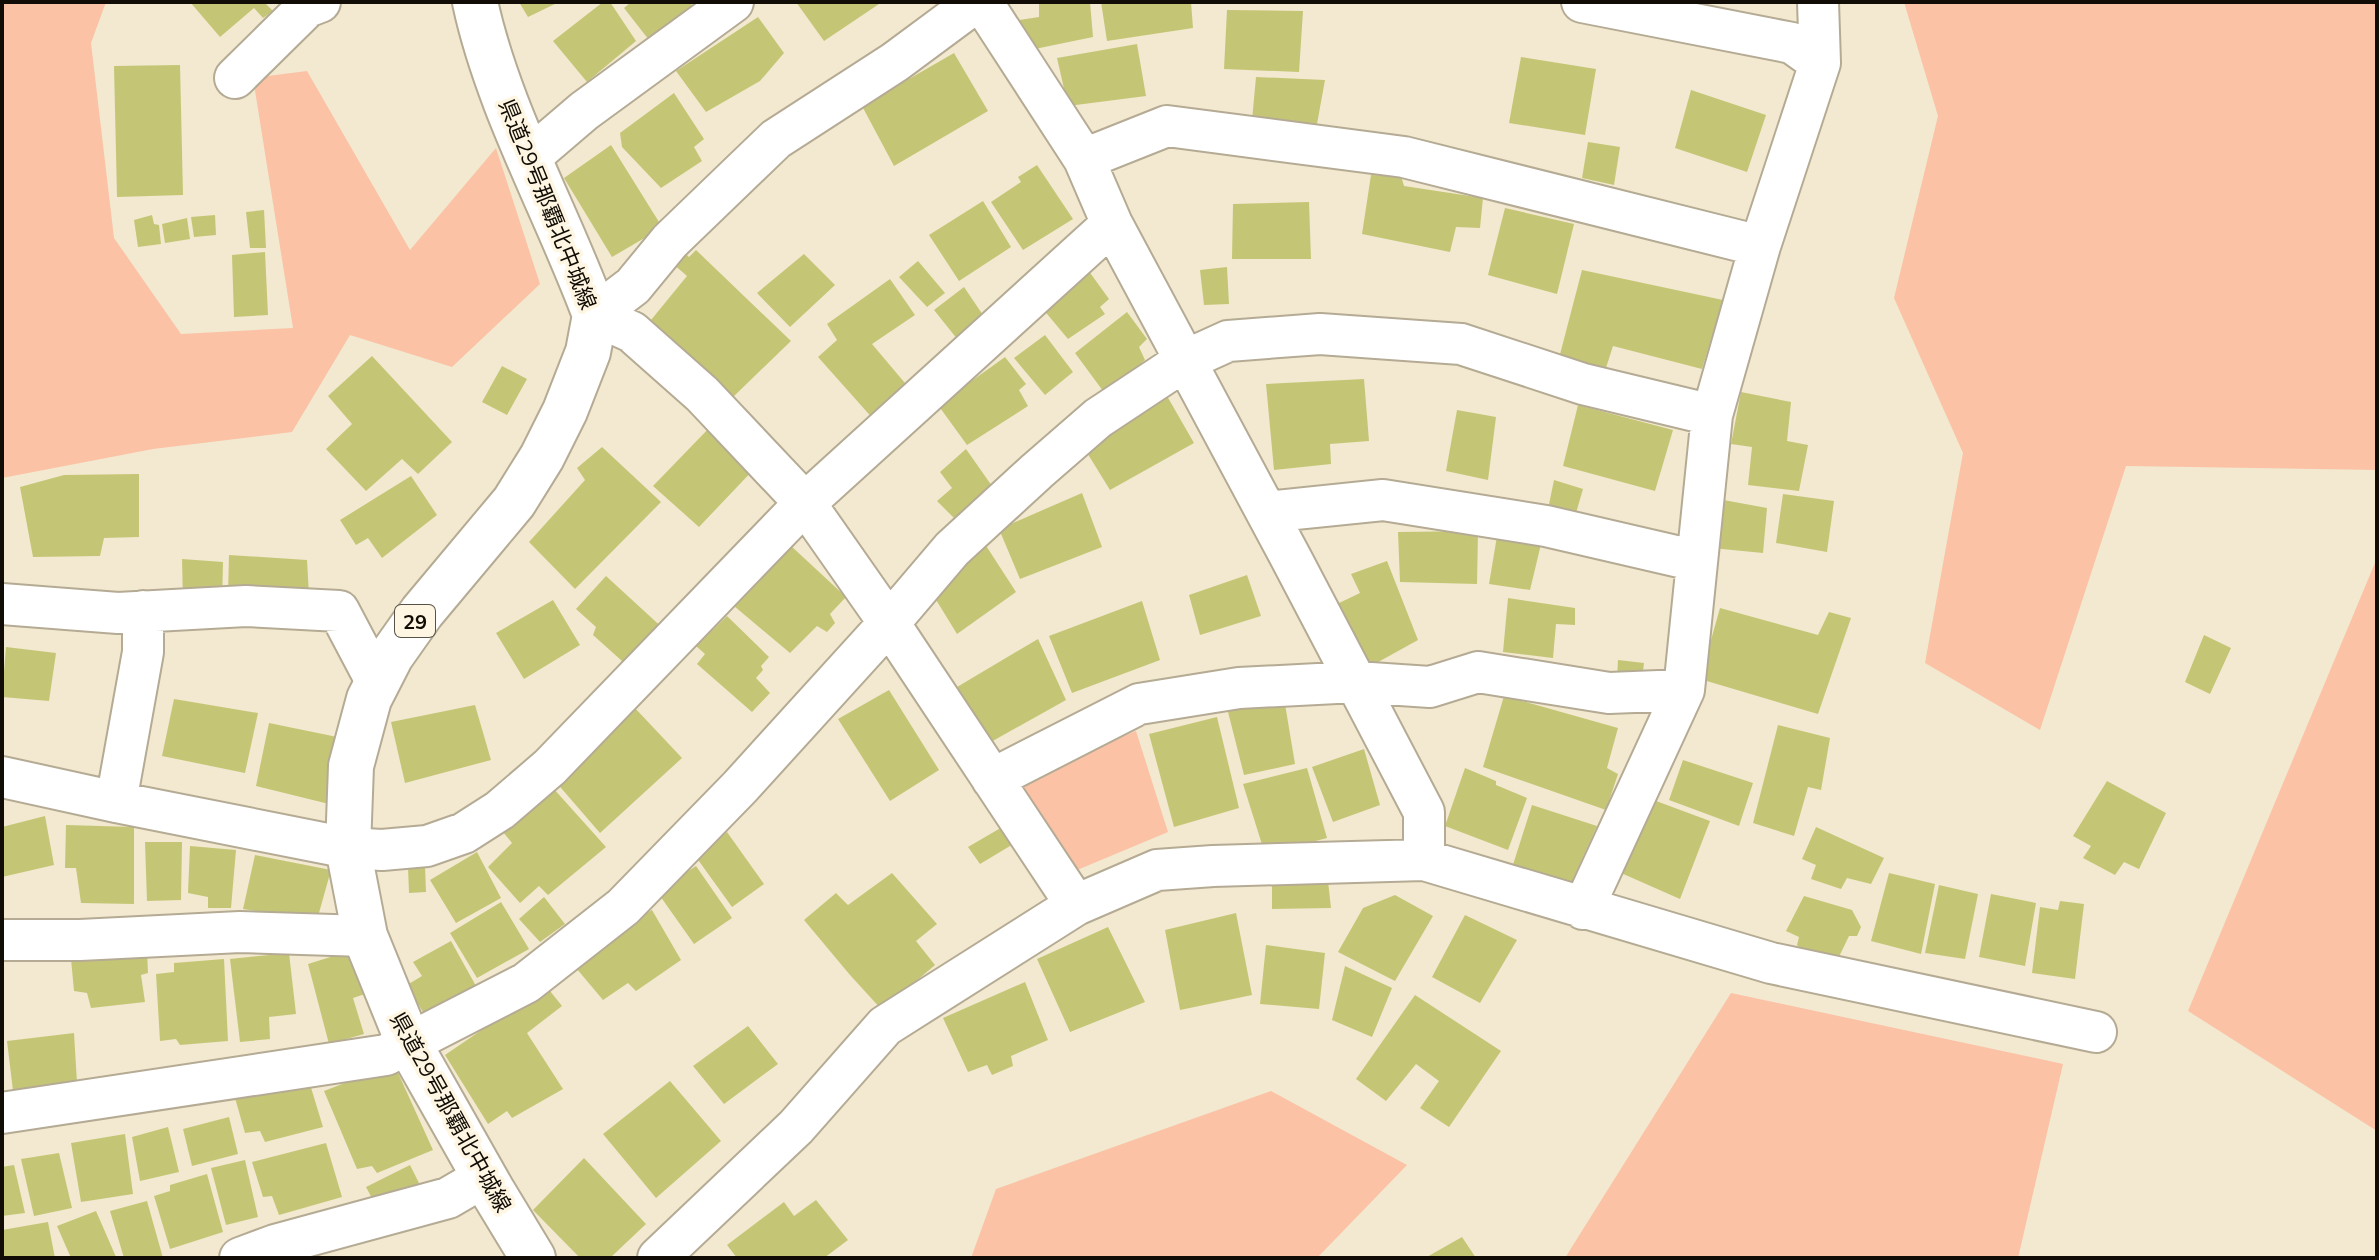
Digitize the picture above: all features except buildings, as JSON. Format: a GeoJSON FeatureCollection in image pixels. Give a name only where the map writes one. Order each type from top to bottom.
{"type":"FeatureCollection","features":[{"type":"Feature","properties":{"kind":"main road","name":"県道29号那覇北中城線"},"geometry":{"type":"LineString","coordinates":[[475,2],[483,39],[595,315],[588,352],[565,411],[542,457],[514,502],[422,612],[391,656],[369,699],[351,766],[348,848],[365,936],[408,1042],[533,1258]]}},
{"type":"Feature","properties":{"kind":"street"},"geometry":{"type":"LineString","coordinates":[[235,78],[307,7],[320,2]]}},
{"type":"Feature","properties":{"kind":"street"},"geometry":{"type":"LineString","coordinates":[[529,158],[584,111],[733,2]]}},
{"type":"Feature","properties":{"kind":"street"},"geometry":{"type":"LineString","coordinates":[[976,2],[895,62],[776,139],[670,241],[633,286],[595,315],[632,332],[691,384],[805,503],[889,623],[1076,905]]}},
{"type":"Feature","properties":{"kind":"street"},"geometry":{"type":"LineString","coordinates":[[982,2],[1084,159],[1112,224],[1424,812],[1424,860]]}},
{"type":"Feature","properties":{"kind":"street"},"geometry":{"type":"LineString","coordinates":[[1582,2],[1792,43],[1820,63]]}},
{"type":"Feature","properties":{"kind":"street"},"geometry":{"type":"LineString","coordinates":[[1583,909],[1684,690],[1712,415],[1760,246],[1820,63],[1818,2]]}},
{"type":"Feature","properties":{"kind":"street"},"geometry":{"type":"LineString","coordinates":[[1084,159],[1167,126],[1214,132],[1404,157],[1760,246]]}},
{"type":"Feature","properties":{"kind":"street"},"geometry":{"type":"LineString","coordinates":[[2,777],[348,848],[382,850],[427,846],[464,833],[500,810],[550,767],[805,503],[1112,224]]}},
{"type":"Feature","properties":{"kind":"street"},"geometry":{"type":"LineString","coordinates":[[2,1113],[386,1055],[526,983],[623,907],[740,787],[952,549],[1037,471],[1098,418],[1184,361],[1228,341],[1320,334],[1461,344],[1583,384],[1712,415]]}},
{"type":"Feature","properties":{"kind":"street"},"geometry":{"type":"LineString","coordinates":[[1267,512],[1383,500],[1546,526],[1697,561]]}},
{"type":"Feature","properties":{"kind":"street"},"geometry":{"type":"LineString","coordinates":[[2,604],[118,613],[246,606],[339,611],[377,683]]}},
{"type":"Feature","properties":{"kind":"street"},"geometry":{"type":"LineString","coordinates":[[116,802],[143,652],[143,611]]}},
{"type":"Feature","properties":{"kind":"street"},"geometry":{"type":"LineString","coordinates":[[992,779],[1139,704],[1239,688],[1356,682],[1430,687],[1478,672],[1609,693],[1684,690]]}},
{"type":"Feature","properties":{"kind":"street"},"geometry":{"type":"LineString","coordinates":[[658,1258],[796,1127],[885,1026],[1076,905],[1157,870],[1424,860],[1771,963],[2096,1032]]}},
{"type":"Feature","properties":{"kind":"street"},"geometry":{"type":"LineString","coordinates":[[2,940],[80,940],[240,932],[365,936]]}},
{"type":"Feature","properties":{"kind":"street"},"geometry":{"type":"LineString","coordinates":[[240,1258],[275,1245],[448,1198],[484,1177]]}},
{"type":"Feature","properties":{"kind":"shaded area"},"geometry":{"type":"Polygon","coordinates":[[[2,2],[106,2],[91,43],[114,238],[181,334],[293,328],[253,78],[307,71],[410,250],[496,148],[540,284],[452,367],[350,335],[292,432],[153,449],[2,478],[2,2]]]}},
{"type":"Feature","properties":{"kind":"shaded area"},"geometry":{"type":"Polygon","coordinates":[[[1904,2],[2377,2],[2377,470],[2126,466],[2040,730],[1925,663],[1963,453],[1894,298],[1938,116],[1904,2]]]}},
{"type":"Feature","properties":{"kind":"shaded area"},"geometry":{"type":"Polygon","coordinates":[[[2377,558],[2377,1131],[2188,1011],[2377,558]]]}},
{"type":"Feature","properties":{"kind":"shaded area"},"geometry":{"type":"Polygon","coordinates":[[[1136,731],[1168,832],[1070,873],[1016,781],[1136,731]]]}},
{"type":"Feature","properties":{"kind":"shaded area"},"geometry":{"type":"Polygon","coordinates":[[[1731,993],[2063,1064],[2018,1258],[1565,1258],[1731,993]]]}},
{"type":"Feature","properties":{"kind":"shaded area"},"geometry":{"type":"Polygon","coordinates":[[[1271,1091],[1407,1165],[1317,1258],[971,1258],[996,1189],[1271,1091]]]}}]}
